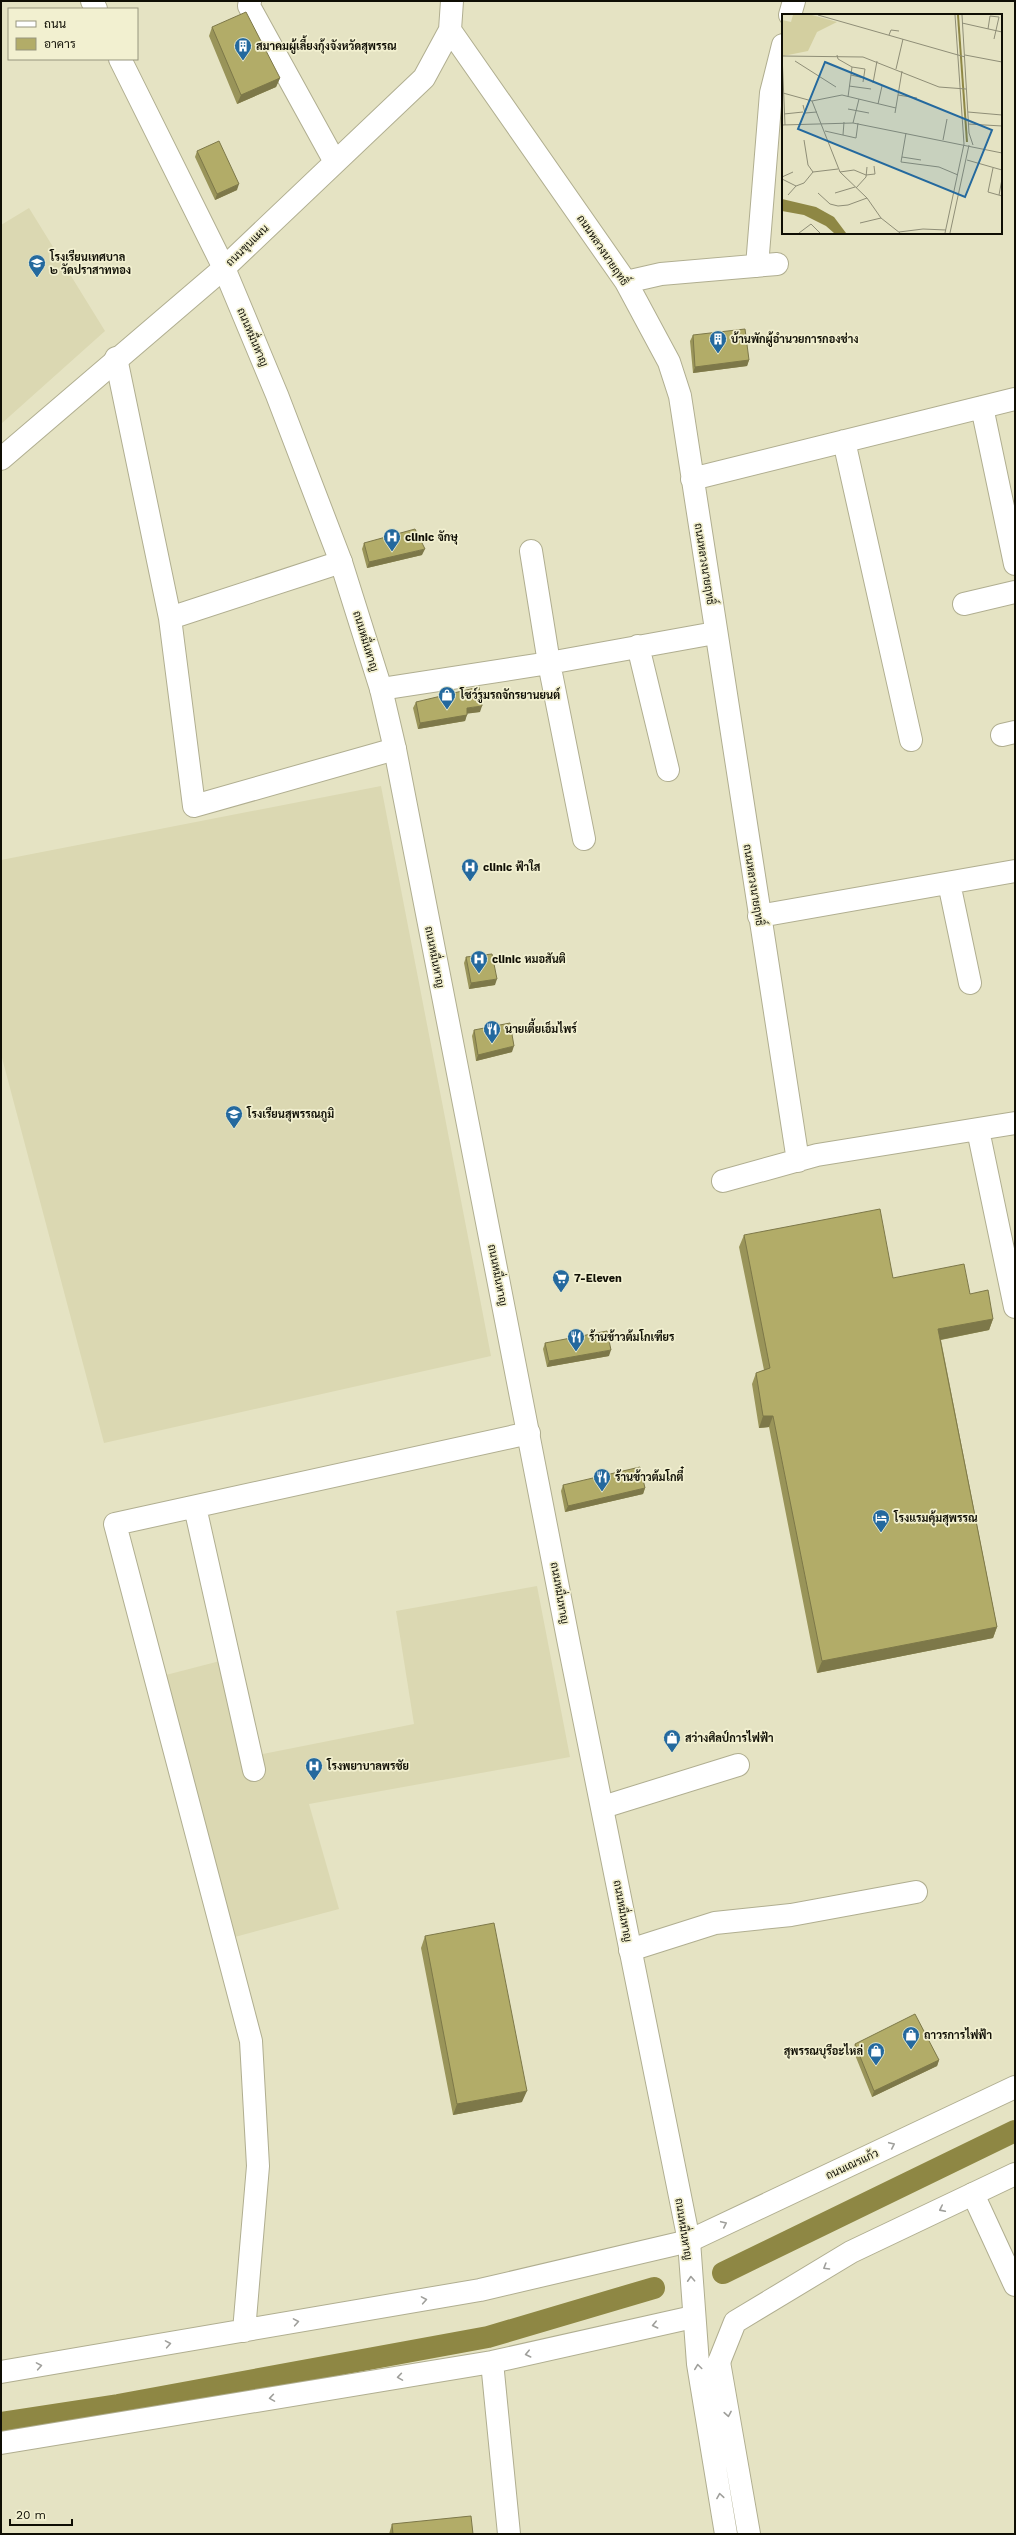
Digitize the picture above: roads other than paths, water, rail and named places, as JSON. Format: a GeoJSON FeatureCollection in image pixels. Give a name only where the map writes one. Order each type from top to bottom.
{"type":"FeatureCollection","features":[{"type":"Feature","properties":{"kind":"street"},"geometry":{"type":"LineString","coordinates":[[250,1],[249,6],[335,162]]}},
{"type":"Feature","properties":{"kind":"street","name":"ถนนขุนแผน"},"geometry":{"type":"LineString","coordinates":[[1,459],[116,358],[224,268],[424,78],[450,30],[452,1]]}},
{"type":"Feature","properties":{"kind":"street"},"geometry":{"type":"LineString","coordinates":[[790,14],[794,1]]}},
{"type":"Feature","properties":{"kind":"street","name":"ถนนหลวงนายฤทธิ์"},"geometry":{"type":"LineString","coordinates":[[450,30],[626,282],[669,362],[680,396],[715,633],[798,1161]]}},
{"type":"Feature","properties":{"kind":"street"},"geometry":{"type":"LineString","coordinates":[[626,282],[661,274],[767,265],[771,92],[782,49]]}},
{"type":"Feature","properties":{"kind":"street","name":"ถนนหมื่นหาญ"},"geometry":{"type":"LineString","coordinates":[[120,60],[224,268],[277,395],[341,562],[381,689],[395,749],[569,1644],[603,1807],[630,1950],[689,2241],[693,2317],[698,2364],[726,2534]]}},
{"type":"Feature","properties":{"kind":"street"},"geometry":{"type":"LineString","coordinates":[[116,358],[170,618],[194,806],[395,749]]}},
{"type":"Feature","properties":{"kind":"street"},"geometry":{"type":"LineString","coordinates":[[692,479],[1015,399]]}},
{"type":"Feature","properties":{"kind":"street"},"geometry":{"type":"LineString","coordinates":[[982,407],[1015,564]]}},
{"type":"Feature","properties":{"kind":"street"},"geometry":{"type":"LineString","coordinates":[[844,441],[911,740]]}},
{"type":"Feature","properties":{"kind":"street"},"geometry":{"type":"LineString","coordinates":[[531,551],[549,663],[584,839]]}},
{"type":"Feature","properties":{"kind":"street"},"geometry":{"type":"LineString","coordinates":[[170,618],[341,562]]}},
{"type":"Feature","properties":{"kind":"street"},"geometry":{"type":"LineString","coordinates":[[964,604],[1015,592]]}},
{"type":"Feature","properties":{"kind":"street"},"geometry":{"type":"LineString","coordinates":[[381,689],[549,663],[715,633]]}},
{"type":"Feature","properties":{"kind":"street"},"geometry":{"type":"LineString","coordinates":[[638,646],[668,770]]}},
{"type":"Feature","properties":{"kind":"street"},"geometry":{"type":"LineString","coordinates":[[759,916],[1015,871]]}},
{"type":"Feature","properties":{"kind":"street"},"geometry":{"type":"LineString","coordinates":[[949,883],[970,983]]}},
{"type":"Feature","properties":{"kind":"street"},"geometry":{"type":"LineString","coordinates":[[723,1181],[817,1155],[1015,1123]]}},
{"type":"Feature","properties":{"kind":"street"},"geometry":{"type":"LineString","coordinates":[[978,1130],[1015,1307]]}},
{"type":"Feature","properties":{"kind":"street"},"geometry":{"type":"LineString","coordinates":[[244,2331],[258,2166],[251,2041],[115,1524],[529,1433]]}},
{"type":"Feature","properties":{"kind":"street"},"geometry":{"type":"LineString","coordinates":[[195,1507],[243,1730],[254,1770]]}},
{"type":"Feature","properties":{"kind":"street"},"geometry":{"type":"LineString","coordinates":[[603,1807],[738,1765]]}},
{"type":"Feature","properties":{"kind":"street"},"geometry":{"type":"LineString","coordinates":[[630,1950],[715,1923],[791,1915],[916,1892]]}},
{"type":"Feature","properties":{"kind":"street","name":"ถนนเณรแก้ว"},"geometry":{"type":"LineString","coordinates":[[1,2372],[480,2290],[689,2241],[1015,2087]]}},
{"type":"Feature","properties":{"kind":"street"},"geometry":{"type":"LineString","coordinates":[[749,2534],[719,2362],[735,2322],[851,2252],[1015,2174]]}},
{"type":"Feature","properties":{"kind":"street"},"geometry":{"type":"LineString","coordinates":[[973,2194],[1015,2285]]}},
{"type":"Feature","properties":{"kind":"street"},"geometry":{"type":"LineString","coordinates":[[1,2443],[492,2362],[693,2317]]}},
{"type":"Feature","properties":{"kind":"street"},"geometry":{"type":"LineString","coordinates":[[492,2362],[509,2534]]}},
{"type":"Feature","properties":{"kind":"waterway"},"geometry":{"type":"LineString","coordinates":[[723,2273],[1015,2131]]}},
{"type":"Feature","properties":{"kind":"waterway"},"geometry":{"type":"LineString","coordinates":[[1,2423],[118,2405],[488,2337],[654,2288]]}},
{"type":"Feature","properties":{"kind":"place","name":"สมาคมผู้เลี้ยงกุ้งจังหวัดสุพรรณ"},"geometry":{"type":"Point","coordinates":[243,61]}},
{"type":"Feature","properties":{"kind":"place","name":"โรงเรียนเทศบาล ๒ วัดปราสาททอง"},"geometry":{"type":"Point","coordinates":[37,278]}},
{"type":"Feature","properties":{"kind":"place","name":"บ้านพักผู้อำนวยการกองช่าง"},"geometry":{"type":"Point","coordinates":[718,354]}},
{"type":"Feature","properties":{"kind":"place","name":"clinic จักษุ"},"geometry":{"type":"Point","coordinates":[392,552]}},
{"type":"Feature","properties":{"kind":"place","name":"โชว์รูมรถจักรยานยนต์"},"geometry":{"type":"Point","coordinates":[447,710]}},
{"type":"Feature","properties":{"kind":"place","name":"clinic ฟ้าใส"},"geometry":{"type":"Point","coordinates":[470,882]}},
{"type":"Feature","properties":{"kind":"place","name":"clinic หมอสันติ"},"geometry":{"type":"Point","coordinates":[479,974]}},
{"type":"Feature","properties":{"kind":"place","name":"นายเตี้ยเอ็มไพร์"},"geometry":{"type":"Point","coordinates":[492,1044]}},
{"type":"Feature","properties":{"kind":"place","name":"โรงเรียนสุพรรณภูมิ"},"geometry":{"type":"Point","coordinates":[234,1129]}},
{"type":"Feature","properties":{"kind":"place","name":"7-Eleven"},"geometry":{"type":"Point","coordinates":[561,1293]}},
{"type":"Feature","properties":{"kind":"place","name":"ร้านข้าวต้มโกเฑียร"},"geometry":{"type":"Point","coordinates":[576,1352]}},
{"type":"Feature","properties":{"kind":"place","name":"ร้านข้าวต้มโกตี๋"},"geometry":{"type":"Point","coordinates":[602,1492]}},
{"type":"Feature","properties":{"kind":"place","name":"โรงแรมคุ้มสุพรรณ"},"geometry":{"type":"Point","coordinates":[881,1533]}},
{"type":"Feature","properties":{"kind":"place","name":"สว่างศิลป์การไฟฟ้า"},"geometry":{"type":"Point","coordinates":[672,1753]}},
{"type":"Feature","properties":{"kind":"place","name":"โรงพยาบาลพรชัย"},"geometry":{"type":"Point","coordinates":[314,1781]}},
{"type":"Feature","properties":{"kind":"place","name":"ถาวรการไฟฟ้า"},"geometry":{"type":"Point","coordinates":[911,2050]}},
{"type":"Feature","properties":{"kind":"place","name":"สุพรรณบุรีอะไหล่"},"geometry":{"type":"Point","coordinates":[876,2066]}}]}
